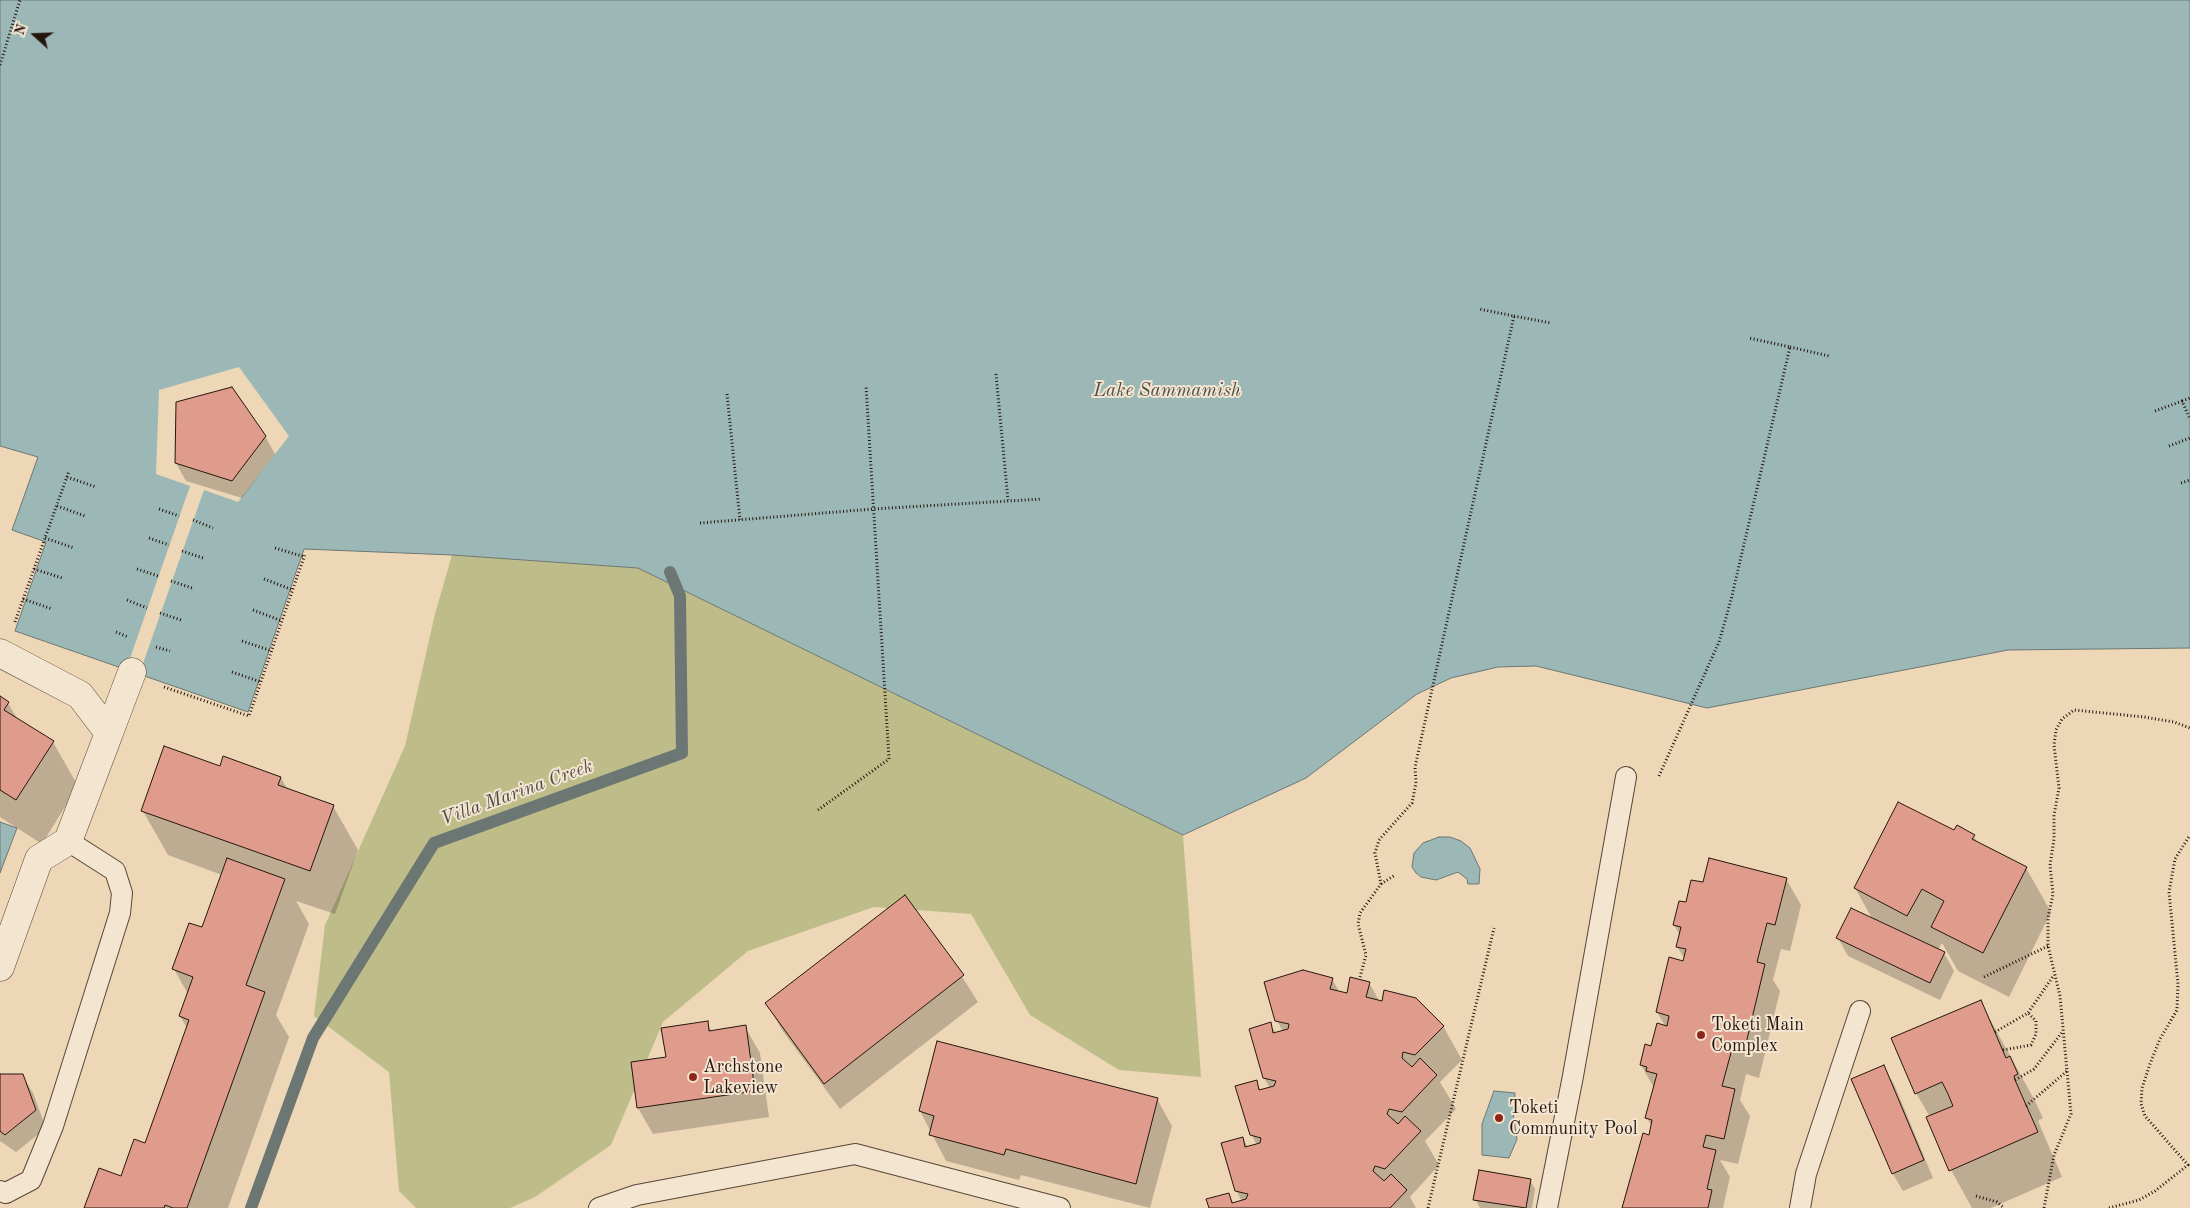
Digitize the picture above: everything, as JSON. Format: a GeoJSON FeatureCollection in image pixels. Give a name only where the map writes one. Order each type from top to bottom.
{"type":"FeatureCollection","features":[{"type":"Feature","properties":{"kind":"street"},"geometry":{"type":"LineString","coordinates":[[0,653],[80,695],[110,734]]}},
{"type":"Feature","properties":{"kind":"street"},"geometry":{"type":"LineString","coordinates":[[0,967],[39,859],[68,841],[132,672]]}},
{"type":"Feature","properties":{"kind":"lane"},"geometry":{"type":"LineString","coordinates":[[1547,1208],[1573,1076],[1626,777]]}},
{"type":"Feature","properties":{"kind":"lane"},"geometry":{"type":"LineString","coordinates":[[0,1191],[6,1193],[31,1180],[53,1126],[120,913],[122,893],[114,871],[68,841]]}},
{"type":"Feature","properties":{"kind":"lane"},"geometry":{"type":"LineString","coordinates":[[1800,1208],[1806,1174],[1860,1011]]}},
{"type":"Feature","properties":{"kind":"lane"},"geometry":{"type":"LineString","coordinates":[[598,1208],[636,1195],[855,1154],[1060,1208]]}},
{"type":"Feature","properties":{"kind":"path"},"geometry":{"type":"LineString","coordinates":[[0,65],[20,0]]}},
{"type":"Feature","properties":{"kind":"path"},"geometry":{"type":"LineString","coordinates":[[1479,309],[1552,323]]}},
{"type":"Feature","properties":{"kind":"path"},"geometry":{"type":"LineString","coordinates":[[1381,884],[1375,853],[1379,840],[1412,803],[1416,783],[1414,767],[1514,316]]}},
{"type":"Feature","properties":{"kind":"path"},"geometry":{"type":"LineString","coordinates":[[1749,338],[1829,356]]}},
{"type":"Feature","properties":{"kind":"path"},"geometry":{"type":"LineString","coordinates":[[1626,777],[1655,784],[1719,642],[1731,600],[1790,347]]}},
{"type":"Feature","properties":{"kind":"path"},"geometry":{"type":"LineString","coordinates":[[996,374],[1008,501]]}},
{"type":"Feature","properties":{"kind":"path"},"geometry":{"type":"LineString","coordinates":[[818,810],[889,759],[866,386]]}},
{"type":"Feature","properties":{"kind":"path"},"geometry":{"type":"LineString","coordinates":[[727,394],[740,520]]}},
{"type":"Feature","properties":{"kind":"path"},"geometry":{"type":"LineString","coordinates":[[2155,412],[2190,398]]}},
{"type":"Feature","properties":{"kind":"path"},"geometry":{"type":"LineString","coordinates":[[2182,401],[2190,419]]}},
{"type":"Feature","properties":{"kind":"path"},"geometry":{"type":"LineString","coordinates":[[2169,446],[2190,438]]}},
{"type":"Feature","properties":{"kind":"path"},"geometry":{"type":"LineString","coordinates":[[14,624],[69,471]]}},
{"type":"Feature","properties":{"kind":"path"},"geometry":{"type":"LineString","coordinates":[[67,477],[96,487]]}},
{"type":"Feature","properties":{"kind":"path"},"geometry":{"type":"LineString","coordinates":[[2181,483],[2190,480]]}},
{"type":"Feature","properties":{"kind":"path"},"geometry":{"type":"LineString","coordinates":[[700,523],[873,508],[1042,499]]}},
{"type":"Feature","properties":{"kind":"path"},"geometry":{"type":"LineString","coordinates":[[57,506],[85,516]]}},
{"type":"Feature","properties":{"kind":"path"},"geometry":{"type":"LineString","coordinates":[[159,509],[179,516]]}},
{"type":"Feature","properties":{"kind":"path"},"geometry":{"type":"LineString","coordinates":[[193,520],[214,528]]}},
{"type":"Feature","properties":{"kind":"path"},"geometry":{"type":"LineString","coordinates":[[45,538],[74,548]]}},
{"type":"Feature","properties":{"kind":"path"},"geometry":{"type":"LineString","coordinates":[[148,538],[169,545]]}},
{"type":"Feature","properties":{"kind":"path"},"geometry":{"type":"LineString","coordinates":[[157,684],[249,716],[305,556],[275,548]]}},
{"type":"Feature","properties":{"kind":"path"},"geometry":{"type":"LineString","coordinates":[[182,551],[202,558]]}},
{"type":"Feature","properties":{"kind":"path"},"geometry":{"type":"LineString","coordinates":[[34,569],[62,578]]}},
{"type":"Feature","properties":{"kind":"path"},"geometry":{"type":"LineString","coordinates":[[138,569],[158,576]]}},
{"type":"Feature","properties":{"kind":"path"},"geometry":{"type":"LineString","coordinates":[[264,580],[293,590]]}},
{"type":"Feature","properties":{"kind":"path"},"geometry":{"type":"LineString","coordinates":[[171,581],[192,588]]}},
{"type":"Feature","properties":{"kind":"path"},"geometry":{"type":"LineString","coordinates":[[23,599],[52,609]]}},
{"type":"Feature","properties":{"kind":"path"},"geometry":{"type":"LineString","coordinates":[[127,600],[147,608]]}},
{"type":"Feature","properties":{"kind":"path"},"geometry":{"type":"LineString","coordinates":[[253,610],[282,621]]}},
{"type":"Feature","properties":{"kind":"path"},"geometry":{"type":"LineString","coordinates":[[160,613],[180,620]]}},
{"type":"Feature","properties":{"kind":"path"},"geometry":{"type":"LineString","coordinates":[[242,641],[272,651]]}},
{"type":"Feature","properties":{"kind":"path"},"geometry":{"type":"LineString","coordinates":[[232,672],[261,682]]}},
{"type":"Feature","properties":{"kind":"path"},"geometry":{"type":"LineString","coordinates":[[2044,1208],[2054,1155],[2071,1114],[2060,996],[2048,946],[2048,918],[2053,894],[2050,865],[2054,839],[2054,815],[2059,788],[2054,744],[2056,730],[2062,719],[2074,710],[2144,717],[2174,722],[2190,728]]}},
{"type":"Feature","properties":{"kind":"path"},"geometry":{"type":"LineString","coordinates":[[2109,1208],[2125,1205],[2147,1196],[2189,1166],[2145,1116],[2141,1104],[2142,1088],[2150,1064],[2160,1039],[2177,1010],[2178,984],[2169,892],[2175,859],[2190,835]]}},
{"type":"Feature","properties":{"kind":"path"},"geometry":{"type":"LineString","coordinates":[[1360,978],[1366,954],[1358,924],[1360,913],[1381,884],[1395,875]]}},
{"type":"Feature","properties":{"kind":"path"},"geometry":{"type":"LineString","coordinates":[[1428,1208],[1494,928]]}},
{"type":"Feature","properties":{"kind":"path"},"geometry":{"type":"LineString","coordinates":[[1984,977],[2048,946]]}},
{"type":"Feature","properties":{"kind":"path"},"geometry":{"type":"LineString","coordinates":[[1995,1032],[2028,1013],[2054,975]]}},
{"type":"Feature","properties":{"kind":"path"},"geometry":{"type":"LineString","coordinates":[[2002,1050],[2031,1045],[2036,1034],[2036,1021],[2028,1013]]}},
{"type":"Feature","properties":{"kind":"path"},"geometry":{"type":"LineString","coordinates":[[2015,1080],[2034,1069],[2064,1030]]}},
{"type":"Feature","properties":{"kind":"path"},"geometry":{"type":"LineString","coordinates":[[2026,1106],[2067,1071]]}},
{"type":"Feature","properties":{"kind":"path"},"geometry":{"type":"LineString","coordinates":[[1976,1196],[1997,1202],[2004,1208]]}},
{"type":"Feature","properties":{"kind":"shaded area"},"geometry":{"type":"Polygon","coordinates":[[[452,555],[638,568],[1183,835],[1201,1077],[1119,1070],[1030,1015],[971,914],[874,907],[748,951],[663,1022],[611,1145],[535,1197],[510,1208],[416,1208],[399,1191],[389,1072],[314,1016],[325,925],[405,746],[435,614],[452,555]]]}},
{"type":"Feature","properties":{"kind":"water","name":"Lake Sammamish"},"geometry":{"type":"Polygon","coordinates":[[[0,0],[2190,0],[2190,648],[2008,650],[1707,708],[1536,666],[1498,667],[1451,678],[1417,694],[1306,778],[1183,835],[638,568],[452,555],[304,549],[248,712],[15,631],[46,542],[12,530],[38,457],[0,446],[0,0]]]}},
{"type":"Feature","properties":{"kind":"water"},"geometry":{"type":"Polygon","coordinates":[[[0,822],[17,828],[0,873],[0,822]]]}},
{"type":"Feature","properties":{"kind":"water"},"geometry":{"type":"Polygon","coordinates":[[[1439,837],[1450,837],[1461,841],[1470,848],[1480,869],[1479,884],[1468,884],[1467,879],[1458,872],[1436,880],[1421,877],[1416,873],[1412,867],[1414,853],[1423,843],[1439,837]]]}},
{"type":"Feature","properties":{"kind":"water","name":"Toketi Community Pool"},"geometry":{"type":"Polygon","coordinates":[[[1494,1091],[1515,1093],[1513,1113],[1517,1139],[1509,1158],[1482,1155],[1482,1124],[1494,1091]]]}},
{"type":"Feature","properties":{"kind":"pier"},"geometry":{"type":"Polygon","coordinates":[[[239,367],[289,436],[238,502],[204,490],[139,675],[126,670],[190,486],[156,474],[159,390],[239,367]]]}},
{"type":"Feature","properties":{"kind":"building"},"geometry":{"type":"Polygon","coordinates":[[[232,387],[266,436],[232,481],[175,463],[176,402],[232,387]]]}},
{"type":"Feature","properties":{"kind":"building"},"geometry":{"type":"Polygon","coordinates":[[[0,696],[9,702],[4,710],[54,741],[16,800],[0,790],[0,696]]]}},
{"type":"Feature","properties":{"kind":"building"},"geometry":{"type":"Polygon","coordinates":[[[164,746],[220,766],[223,756],[281,777],[278,785],[334,805],[310,871],[141,811],[164,746]]]}},
{"type":"Feature","properties":{"kind":"building"},"geometry":{"type":"Polygon","coordinates":[[[1898,802],[1954,830],[1957,825],[1975,835],[1972,839],[2027,867],[1983,953],[1931,927],[1944,901],[1922,889],[1907,916],[1854,888],[1898,802]]]}},
{"type":"Feature","properties":{"kind":"building"},"geometry":{"type":"Polygon","coordinates":[[[227,858],[285,879],[246,985],[265,992],[187,1208],[173,1208],[165,1205],[164,1208],[84,1208],[99,1168],[121,1176],[134,1139],[145,1143],[189,1020],[179,1016],[193,977],[172,969],[189,923],[202,927],[227,858]]]}},
{"type":"Feature","properties":{"kind":"building","name":"Toketi Main Complex"},"geometry":{"type":"Polygon","coordinates":[[[1709,858],[1787,878],[1775,925],[1767,923],[1757,962],[1765,964],[1744,1052],[1732,1049],[1722,1086],[1735,1089],[1724,1139],[1706,1135],[1703,1147],[1716,1150],[1707,1189],[1712,1190],[1708,1208],[1622,1208],[1643,1133],[1649,1135],[1652,1120],[1645,1118],[1657,1074],[1646,1071],[1647,1067],[1640,1065],[1645,1044],[1651,1046],[1657,1023],[1667,1026],[1669,1016],[1656,1012],[1669,957],[1683,961],[1686,949],[1676,947],[1681,927],[1673,925],[1679,901],[1686,902],[1691,880],[1703,882],[1709,858]]]}},
{"type":"Feature","properties":{"kind":"building"},"geometry":{"type":"Polygon","coordinates":[[[905,895],[964,975],[824,1084],[765,1003],[905,895]]]}},
{"type":"Feature","properties":{"kind":"building"},"geometry":{"type":"Polygon","coordinates":[[[1851,908],[1945,952],[1930,983],[1836,938],[1851,908]]]}},
{"type":"Feature","properties":{"kind":"building"},"geometry":{"type":"Polygon","coordinates":[[[1303,970],[1333,978],[1330,989],[1347,993],[1350,977],[1370,982],[1366,997],[1382,1001],[1384,990],[1416,998],[1444,1026],[1415,1055],[1403,1052],[1402,1058],[1412,1067],[1420,1058],[1437,1075],[1402,1112],[1389,1109],[1387,1114],[1398,1124],[1405,1116],[1421,1131],[1385,1169],[1375,1166],[1373,1171],[1384,1181],[1391,1174],[1407,1190],[1390,1208],[1209,1208],[1206,1199],[1229,1193],[1232,1203],[1246,1199],[1248,1194],[1235,1191],[1221,1143],[1243,1137],[1245,1147],[1260,1143],[1261,1138],[1250,1135],[1235,1086],[1257,1080],[1259,1090],[1274,1086],[1276,1081],[1263,1078],[1249,1029],[1271,1022],[1273,1033],[1288,1029],[1289,1024],[1275,1021],[1264,982],[1303,970]]]}},
{"type":"Feature","properties":{"kind":"building"},"geometry":{"type":"Polygon","coordinates":[[[1981,1000],[2006,1058],[2010,1056],[2018,1074],[2014,1076],[2015,1080],[2038,1132],[1949,1171],[1926,1117],[1953,1106],[1948,1094],[1942,1082],[1915,1094],[1891,1038],[1981,1000]]]}},
{"type":"Feature","properties":{"kind":"building","name":"Archstone Lakeview"},"geometry":{"type":"Polygon","coordinates":[[[708,1021],[709,1031],[746,1025],[755,1091],[637,1108],[631,1062],[666,1057],[661,1028],[708,1021]]]}},
{"type":"Feature","properties":{"kind":"building"},"geometry":{"type":"Polygon","coordinates":[[[937,1041],[1158,1098],[1136,1184],[1006,1149],[1004,1155],[929,1135],[934,1116],[919,1111],[937,1041]]]}},
{"type":"Feature","properties":{"kind":"building"},"geometry":{"type":"Polygon","coordinates":[[[1884,1065],[1924,1160],[1892,1174],[1851,1079],[1884,1065]]]}},
{"type":"Feature","properties":{"kind":"building"},"geometry":{"type":"Polygon","coordinates":[[[0,1074],[23,1074],[36,1110],[5,1135],[0,1131],[0,1074]]]}},
{"type":"Feature","properties":{"kind":"building"},"geometry":{"type":"Polygon","coordinates":[[[1479,1170],[1531,1179],[1526,1208],[1473,1200],[1479,1170]]]}},
{"type":"Feature","properties":{"kind":"waterway","name":"Villa Marina Creek"},"geometry":{"type":"LineString","coordinates":[[251,1208],[313,1038],[434,843],[682,753],[680,596],[670,572]]}},
{"type":"Feature","properties":{"kind":"place","name":"Toketi Main Complex"},"geometry":{"type":"Point","coordinates":[1701,1035]}},
{"type":"Feature","properties":{"kind":"place","name":"Archstone Lakeview"},"geometry":{"type":"Point","coordinates":[693,1077]}},
{"type":"Feature","properties":{"kind":"place","name":"Toketi Community Pool"},"geometry":{"type":"Point","coordinates":[1499,1118]}}]}
